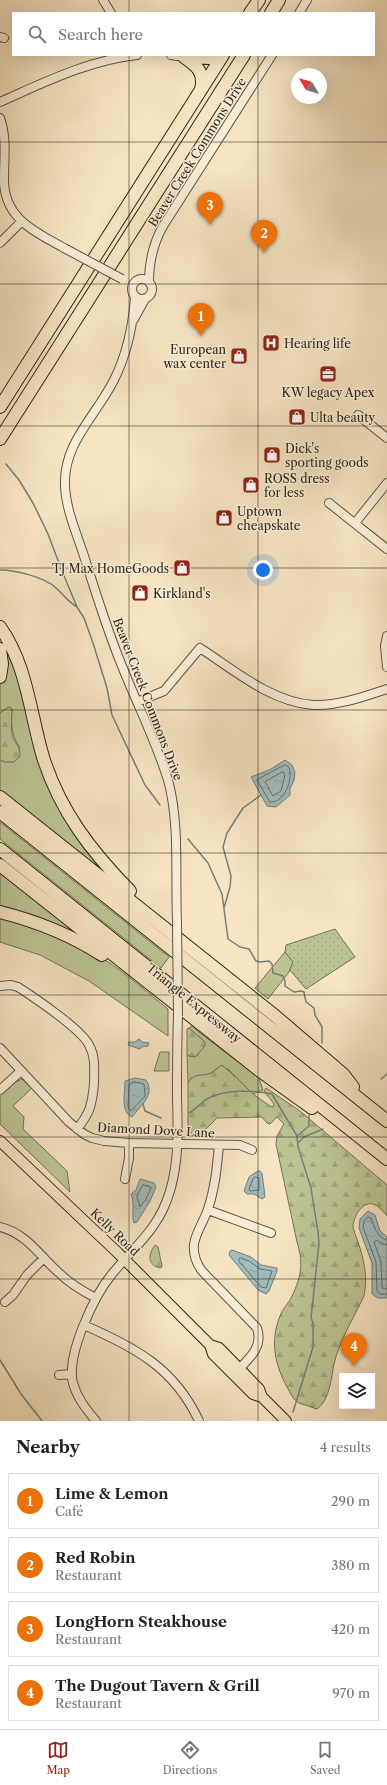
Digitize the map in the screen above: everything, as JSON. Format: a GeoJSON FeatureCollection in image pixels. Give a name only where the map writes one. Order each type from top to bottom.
{"type":"FeatureCollection","features":[{"type":"Feature","properties":{"kind":"highway"},"geometry":{"type":"LineString","coordinates":[[251,12],[259,0]]}},
{"type":"Feature","properties":{"kind":"highway"},"geometry":{"type":"LineString","coordinates":[[272,12],[279,0]]}},
{"type":"Feature","properties":{"kind":"highway"},"geometry":{"type":"LineString","coordinates":[[184,58],[210,58],[215,56]]}},
{"type":"Feature","properties":{"kind":"highway"},"geometry":{"type":"LineString","coordinates":[[0,406],[222,56]]}},
{"type":"Feature","properties":{"kind":"highway"},"geometry":{"type":"LineString","coordinates":[[0,439],[243,56]]}},
{"type":"Feature","properties":{"kind":"highway"},"geometry":{"type":"LineString","coordinates":[[184,58],[195,64],[200,70],[202,80],[200,91]]}},
{"type":"Feature","properties":{"kind":"highway"},"geometry":{"type":"LineString","coordinates":[[0,627],[16,657],[43,756],[56,792],[80,833],[103,864],[158,922]]}},
{"type":"Feature","properties":{"kind":"highway"},"geometry":{"type":"LineString","coordinates":[[0,649],[2,664],[0,676]]}},
{"type":"Feature","properties":{"kind":"highway"},"geometry":{"type":"LineString","coordinates":[[0,797],[315,1049],[342,1074],[369,1106]]}},
{"type":"Feature","properties":{"kind":"highway"},"geometry":{"type":"LineString","coordinates":[[0,812],[387,1121]]}},
{"type":"Feature","properties":{"kind":"highway","name":"Triangle Expressway"},"geometry":{"type":"LineString","coordinates":[[0,849],[387,1159]]}},
{"type":"Feature","properties":{"kind":"highway"},"geometry":{"type":"LineString","coordinates":[[0,864],[140,977],[259,1070],[351,1136],[365,1142]]}},
{"type":"Feature","properties":{"kind":"highway"},"geometry":{"type":"LineString","coordinates":[[0,912],[44,926],[75,939],[140,977]]}},
{"type":"Feature","properties":{"kind":"main road","name":"Kelly Road"},"geometry":{"type":"LineString","coordinates":[[0,1141],[126,1260],[210,1345],[218,1348],[258,1389],[262,1397],[286,1421]]}},
{"type":"Feature","properties":{"kind":"main road","name":"Kelly Road"},"geometry":{"type":"LineString","coordinates":[[210,1345],[213,1354],[254,1394],[262,1397]]}},
{"type":"Feature","properties":{"kind":"street"},"geometry":{"type":"LineString","coordinates":[[103,0],[110,12]]}},
{"type":"Feature","properties":{"kind":"street"},"geometry":{"type":"LineString","coordinates":[[300,12],[307,0]]}},
{"type":"Feature","properties":{"kind":"street"},"geometry":{"type":"LineString","coordinates":[[0,102],[53,78],[122,56]]}},
{"type":"Feature","properties":{"kind":"street"},"geometry":{"type":"LineString","coordinates":[[175,56],[184,58]]}},
{"type":"Feature","properties":{"kind":"street","name":"Beaver Creek Commons Drive"},"geometry":{"type":"LineString","coordinates":[[149,282],[149,264],[156,241],[163,226],[271,56]]}},
{"type":"Feature","properties":{"kind":"street"},"geometry":{"type":"LineString","coordinates":[[0,118],[6,146],[2,172],[6,195],[9,204],[21,222],[64,248],[122,279],[137,281],[144,279],[149,282],[152,288],[152,293],[146,299],[134,294],[122,279]]}},
{"type":"Feature","properties":{"kind":"street"},"geometry":{"type":"LineString","coordinates":[[0,243],[21,222]]}},
{"type":"Feature","properties":{"kind":"street","name":"Beaver Creek Commons Drive"},"geometry":{"type":"LineString","coordinates":[[137,281],[149,264]]}},
{"type":"Feature","properties":{"kind":"street"},"geometry":{"type":"LineString","coordinates":[[134,294],[133,286],[137,281]]}},
{"type":"Feature","properties":{"kind":"street","name":"Beaver Creek Commons Drive"},"geometry":{"type":"LineString","coordinates":[[133,320],[132,313],[134,294]]}},
{"type":"Feature","properties":{"kind":"street","name":"Beaver Creek Commons Drive"},"geometry":{"type":"LineString","coordinates":[[72,1374],[74,1353],[96,1298],[112,1274],[153,1228],[166,1202],[175,1174],[178,1143],[177,922],[175,828],[171,797],[163,766],[111,638],[73,523],[65,488],[68,457],[81,433],[114,381],[123,358],[133,320],[146,299]]}},
{"type":"Feature","properties":{"kind":"street"},"geometry":{"type":"LineString","coordinates":[[358,415],[387,438]]}},
{"type":"Feature","properties":{"kind":"street"},"geometry":{"type":"LineString","coordinates":[[356,524],[387,483]]}},
{"type":"Feature","properties":{"kind":"street"},"geometry":{"type":"LineString","coordinates":[[329,503],[387,549]]}},
{"type":"Feature","properties":{"kind":"street"},"geometry":{"type":"LineString","coordinates":[[387,636],[385,646],[387,667]]}},
{"type":"Feature","properties":{"kind":"street"},"geometry":{"type":"LineString","coordinates":[[137,702],[164,691],[200,648],[265,690],[292,701],[313,705],[346,702],[387,690]]}},
{"type":"Feature","properties":{"kind":"street"},"geometry":{"type":"LineString","coordinates":[[0,986],[11,985],[18,987],[79,1031],[89,1045],[92,1053],[94,1068],[93,1100],[90,1111],[77,1129]]}},
{"type":"Feature","properties":{"kind":"street","name":"Diamond Dove Lane"},"geometry":{"type":"LineString","coordinates":[[0,1048],[77,1129],[98,1140],[129,1143],[240,1145],[252,1150]]}},
{"type":"Feature","properties":{"kind":"street"},"geometry":{"type":"LineString","coordinates":[[0,1090],[21,1071]]}},
{"type":"Feature","properties":{"kind":"street"},"geometry":{"type":"LineString","coordinates":[[125,1179],[128,1168],[129,1143]]}},
{"type":"Feature","properties":{"kind":"street"},"geometry":{"type":"LineString","coordinates":[[219,1145],[216,1179],[208,1210],[196,1236],[194,1245],[198,1264],[205,1274],[254,1323],[258,1333],[259,1342],[256,1351],[239,1369]]}},
{"type":"Feature","properties":{"kind":"street"},"geometry":{"type":"LineString","coordinates":[[208,1210],[271,1233]]}},
{"type":"Feature","properties":{"kind":"street"},"geometry":{"type":"LineString","coordinates":[[0,1227],[22,1237],[67,1280],[96,1298]]}},
{"type":"Feature","properties":{"kind":"street"},"geometry":{"type":"LineString","coordinates":[[5,1302],[13,1295],[27,1275],[44,1258]]}},
{"type":"Feature","properties":{"kind":"street"},"geometry":{"type":"LineString","coordinates":[[84,1325],[128,1345],[153,1362],[182,1392],[199,1421]]}},
{"type":"Feature","properties":{"kind":"street"},"geometry":{"type":"LineString","coordinates":[[59,1375],[72,1374],[79,1398],[96,1421]]}},
{"type":"Feature","properties":{"kind":"green space"},"geometry":{"type":"Polygon","coordinates":[[[4,640],[14,662],[37,747],[101,866],[99,869],[0,793],[0,760],[5,762],[20,748],[12,729],[12,709],[9,707],[0,713],[0,686],[4,654],[1,642],[4,640]]]}},
{"type":"Feature","properties":{"kind":"green space"},"geometry":{"type":"Polygon","coordinates":[[[9,707],[12,709],[12,735],[20,753],[20,756],[14,762],[5,762],[0,760],[0,713],[9,707]]]}},
{"type":"Feature","properties":{"kind":"green space"},"geometry":{"type":"Polygon","coordinates":[[[0,822],[169,957],[161,968],[0,839],[0,822]]]}},
{"type":"Feature","properties":{"kind":"green space"},"geometry":{"type":"Polygon","coordinates":[[[0,869],[90,941],[0,909],[0,869]]]}},
{"type":"Feature","properties":{"kind":"green space"},"geometry":{"type":"Polygon","coordinates":[[[0,916],[27,924],[68,940],[113,965],[168,1009],[168,1036],[89,981],[40,955],[0,942],[0,916]]]}},
{"type":"Feature","properties":{"kind":"green space"},"geometry":{"type":"Polygon","coordinates":[[[335,929],[355,957],[306,989],[290,970],[293,962],[285,952],[286,945],[335,929]]]}},
{"type":"Feature","properties":{"kind":"green space"},"geometry":{"type":"Polygon","coordinates":[[[285,952],[293,962],[289,972],[268,999],[255,988],[285,952]]]}},
{"type":"Feature","properties":{"kind":"green space"},"geometry":{"type":"Polygon","coordinates":[[[191,1026],[259,1078],[263,1090],[253,1094],[228,1069],[217,1068],[212,1073],[191,1078],[188,1083],[187,1054],[189,1056],[197,1056],[205,1042],[189,1028],[191,1026]]]}},
{"type":"Feature","properties":{"kind":"green space"},"geometry":{"type":"Polygon","coordinates":[[[189,1028],[205,1042],[205,1046],[195,1057],[187,1054],[187,1029],[189,1028]]]}},
{"type":"Feature","properties":{"kind":"green space"},"geometry":{"type":"Polygon","coordinates":[[[160,1052],[169,1052],[169,1071],[154,1071],[160,1052]]]}},
{"type":"Feature","properties":{"kind":"green space"},"geometry":{"type":"Polygon","coordinates":[[[222,1065],[253,1094],[270,1106],[273,1107],[274,1104],[264,1091],[266,1088],[300,1111],[387,1185],[387,1216],[377,1206],[369,1204],[362,1207],[356,1215],[353,1223],[365,1268],[366,1282],[364,1296],[339,1347],[331,1382],[325,1400],[317,1409],[299,1403],[294,1399],[283,1379],[276,1359],[276,1327],[283,1310],[290,1300],[297,1285],[301,1264],[276,1144],[277,1136],[284,1124],[277,1117],[270,1124],[267,1123],[262,1117],[217,1118],[206,1129],[192,1134],[188,1130],[188,1083],[193,1077],[211,1073],[222,1065]]]}},
{"type":"Feature","properties":{"kind":"green space"},"geometry":{"type":"Polygon","coordinates":[[[22,1079],[32,1088],[13,1106],[24,1117],[23,1129],[67,1171],[70,1192],[0,1124],[0,1095],[11,1084],[22,1079]]]}},
{"type":"Feature","properties":{"kind":"green space"},"geometry":{"type":"Polygon","coordinates":[[[155,1245],[158,1247],[162,1266],[161,1268],[153,1265],[150,1259],[151,1252],[155,1245]]]}},
{"type":"Feature","properties":{"kind":"water"},"geometry":{"type":"Polygon","coordinates":[[[285,760],[292,765],[295,772],[294,780],[290,789],[290,795],[276,807],[267,806],[251,777],[271,769],[285,760]]]}},
{"type":"Feature","properties":{"kind":"water"},"geometry":{"type":"Polygon","coordinates":[[[139,1039],[142,1042],[149,1043],[148,1046],[141,1047],[140,1049],[128,1045],[129,1042],[135,1042],[139,1039]]]}},
{"type":"Feature","properties":{"kind":"water"},"geometry":{"type":"Polygon","coordinates":[[[135,1078],[146,1080],[149,1085],[149,1091],[146,1100],[132,1117],[126,1111],[125,1106],[125,1081],[135,1078]]]}},
{"type":"Feature","properties":{"kind":"water"},"geometry":{"type":"Polygon","coordinates":[[[258,1171],[262,1173],[265,1197],[262,1199],[254,1194],[247,1194],[244,1191],[249,1177],[258,1171]]]}},
{"type":"Feature","properties":{"kind":"water"},"geometry":{"type":"Polygon","coordinates":[[[140,1179],[154,1183],[156,1187],[150,1201],[137,1222],[134,1223],[131,1194],[136,1190],[140,1179]]]}},
{"type":"Feature","properties":{"kind":"water"},"geometry":{"type":"Polygon","coordinates":[[[368,1211],[375,1215],[380,1231],[387,1237],[387,1298],[378,1298],[372,1294],[372,1263],[359,1228],[360,1219],[368,1211]]]}},
{"type":"Feature","properties":{"kind":"water"},"geometry":{"type":"Polygon","coordinates":[[[232,1250],[251,1257],[261,1265],[277,1268],[269,1291],[266,1294],[258,1290],[229,1255],[230,1251],[232,1250]]]}},
{"type":"Feature","properties":{"kind":"waterway"},"geometry":{"type":"LineString","coordinates":[[6,464],[19,480],[33,503],[48,534],[77,607],[84,618],[93,643],[107,688],[112,715],[145,785],[160,805]]}},
{"type":"Feature","properties":{"kind":"waterway"},"geometry":{"type":"LineString","coordinates":[[0,570],[14,571],[37,577],[51,584],[77,607]]}},
{"type":"Feature","properties":{"kind":"waterway"},"geometry":{"type":"LineString","coordinates":[[224,908],[230,887],[231,876],[223,847],[227,833],[243,808],[261,795]]}},
{"type":"Feature","properties":{"kind":"waterway"},"geometry":{"type":"LineString","coordinates":[[188,839],[208,863],[222,894],[228,939],[240,947],[249,949],[256,961],[269,961],[272,964],[273,973],[283,976],[285,986],[294,992],[304,992],[306,1002],[314,1008],[315,1015],[322,1027],[322,1043]]}},
{"type":"Feature","properties":{"kind":"waterway"},"geometry":{"type":"LineString","coordinates":[[381,1079],[387,1074]]}},
{"type":"Feature","properties":{"kind":"waterway"},"geometry":{"type":"LineString","coordinates":[[189,1113],[207,1099],[222,1093],[248,1091],[272,1094],[297,1136]]}},
{"type":"Feature","properties":{"kind":"waterway"},"geometry":{"type":"LineString","coordinates":[[143,1104],[145,1111],[161,1118]]}},
{"type":"Feature","properties":{"kind":"waterway"},"geometry":{"type":"LineString","coordinates":[[293,1412],[313,1347],[313,1323],[311,1318],[319,1243],[311,1188],[298,1147],[297,1136],[309,1126],[309,1115]]}},
{"type":"Feature","properties":{"kind":"waterway"},"geometry":{"type":"LineString","coordinates":[[299,1142],[304,1137],[323,1129]]}},
{"type":"Feature","properties":{"kind":"waterway"},"geometry":{"type":"LineString","coordinates":[[0,1360],[21,1394],[42,1421]]}},
{"type":"Feature","properties":{"kind":"place","name":"LongHorn Steakhouse"},"geometry":{"type":"Point","coordinates":[210,225]}},
{"type":"Feature","properties":{"kind":"place","name":"Red Robin"},"geometry":{"type":"Point","coordinates":[264,253]}},
{"type":"Feature","properties":{"kind":"place","name":"Lime & Lemon"},"geometry":{"type":"Point","coordinates":[201,336]}},
{"type":"Feature","properties":{"kind":"place","name":"Hearing life"},"geometry":{"type":"Point","coordinates":[271,343]}},
{"type":"Feature","properties":{"kind":"place","name":"European wax center"},"geometry":{"type":"Point","coordinates":[239,356]}},
{"type":"Feature","properties":{"kind":"place","name":"KW legacy Apex"},"geometry":{"type":"Point","coordinates":[328,374]}},
{"type":"Feature","properties":{"kind":"place","name":"Ulta beauty"},"geometry":{"type":"Point","coordinates":[297,417]}},
{"type":"Feature","properties":{"kind":"place","name":"Dick's sporting goods"},"geometry":{"type":"Point","coordinates":[272,455]}},
{"type":"Feature","properties":{"kind":"place","name":"ROSS dress for less"},"geometry":{"type":"Point","coordinates":[251,485]}},
{"type":"Feature","properties":{"kind":"place","name":"Uptown cheapskate"},"geometry":{"type":"Point","coordinates":[224,518]}},
{"type":"Feature","properties":{"kind":"place","name":"TJ Max HomeGoods"},"geometry":{"type":"Point","coordinates":[182,568]}},
{"type":"Feature","properties":{"kind":"place","name":"Kirkland's"},"geometry":{"type":"Point","coordinates":[140,593]}},
{"type":"Feature","properties":{"kind":"place","name":"The Dugout Tavern & Grill"},"geometry":{"type":"Point","coordinates":[354,1366]}}]}
